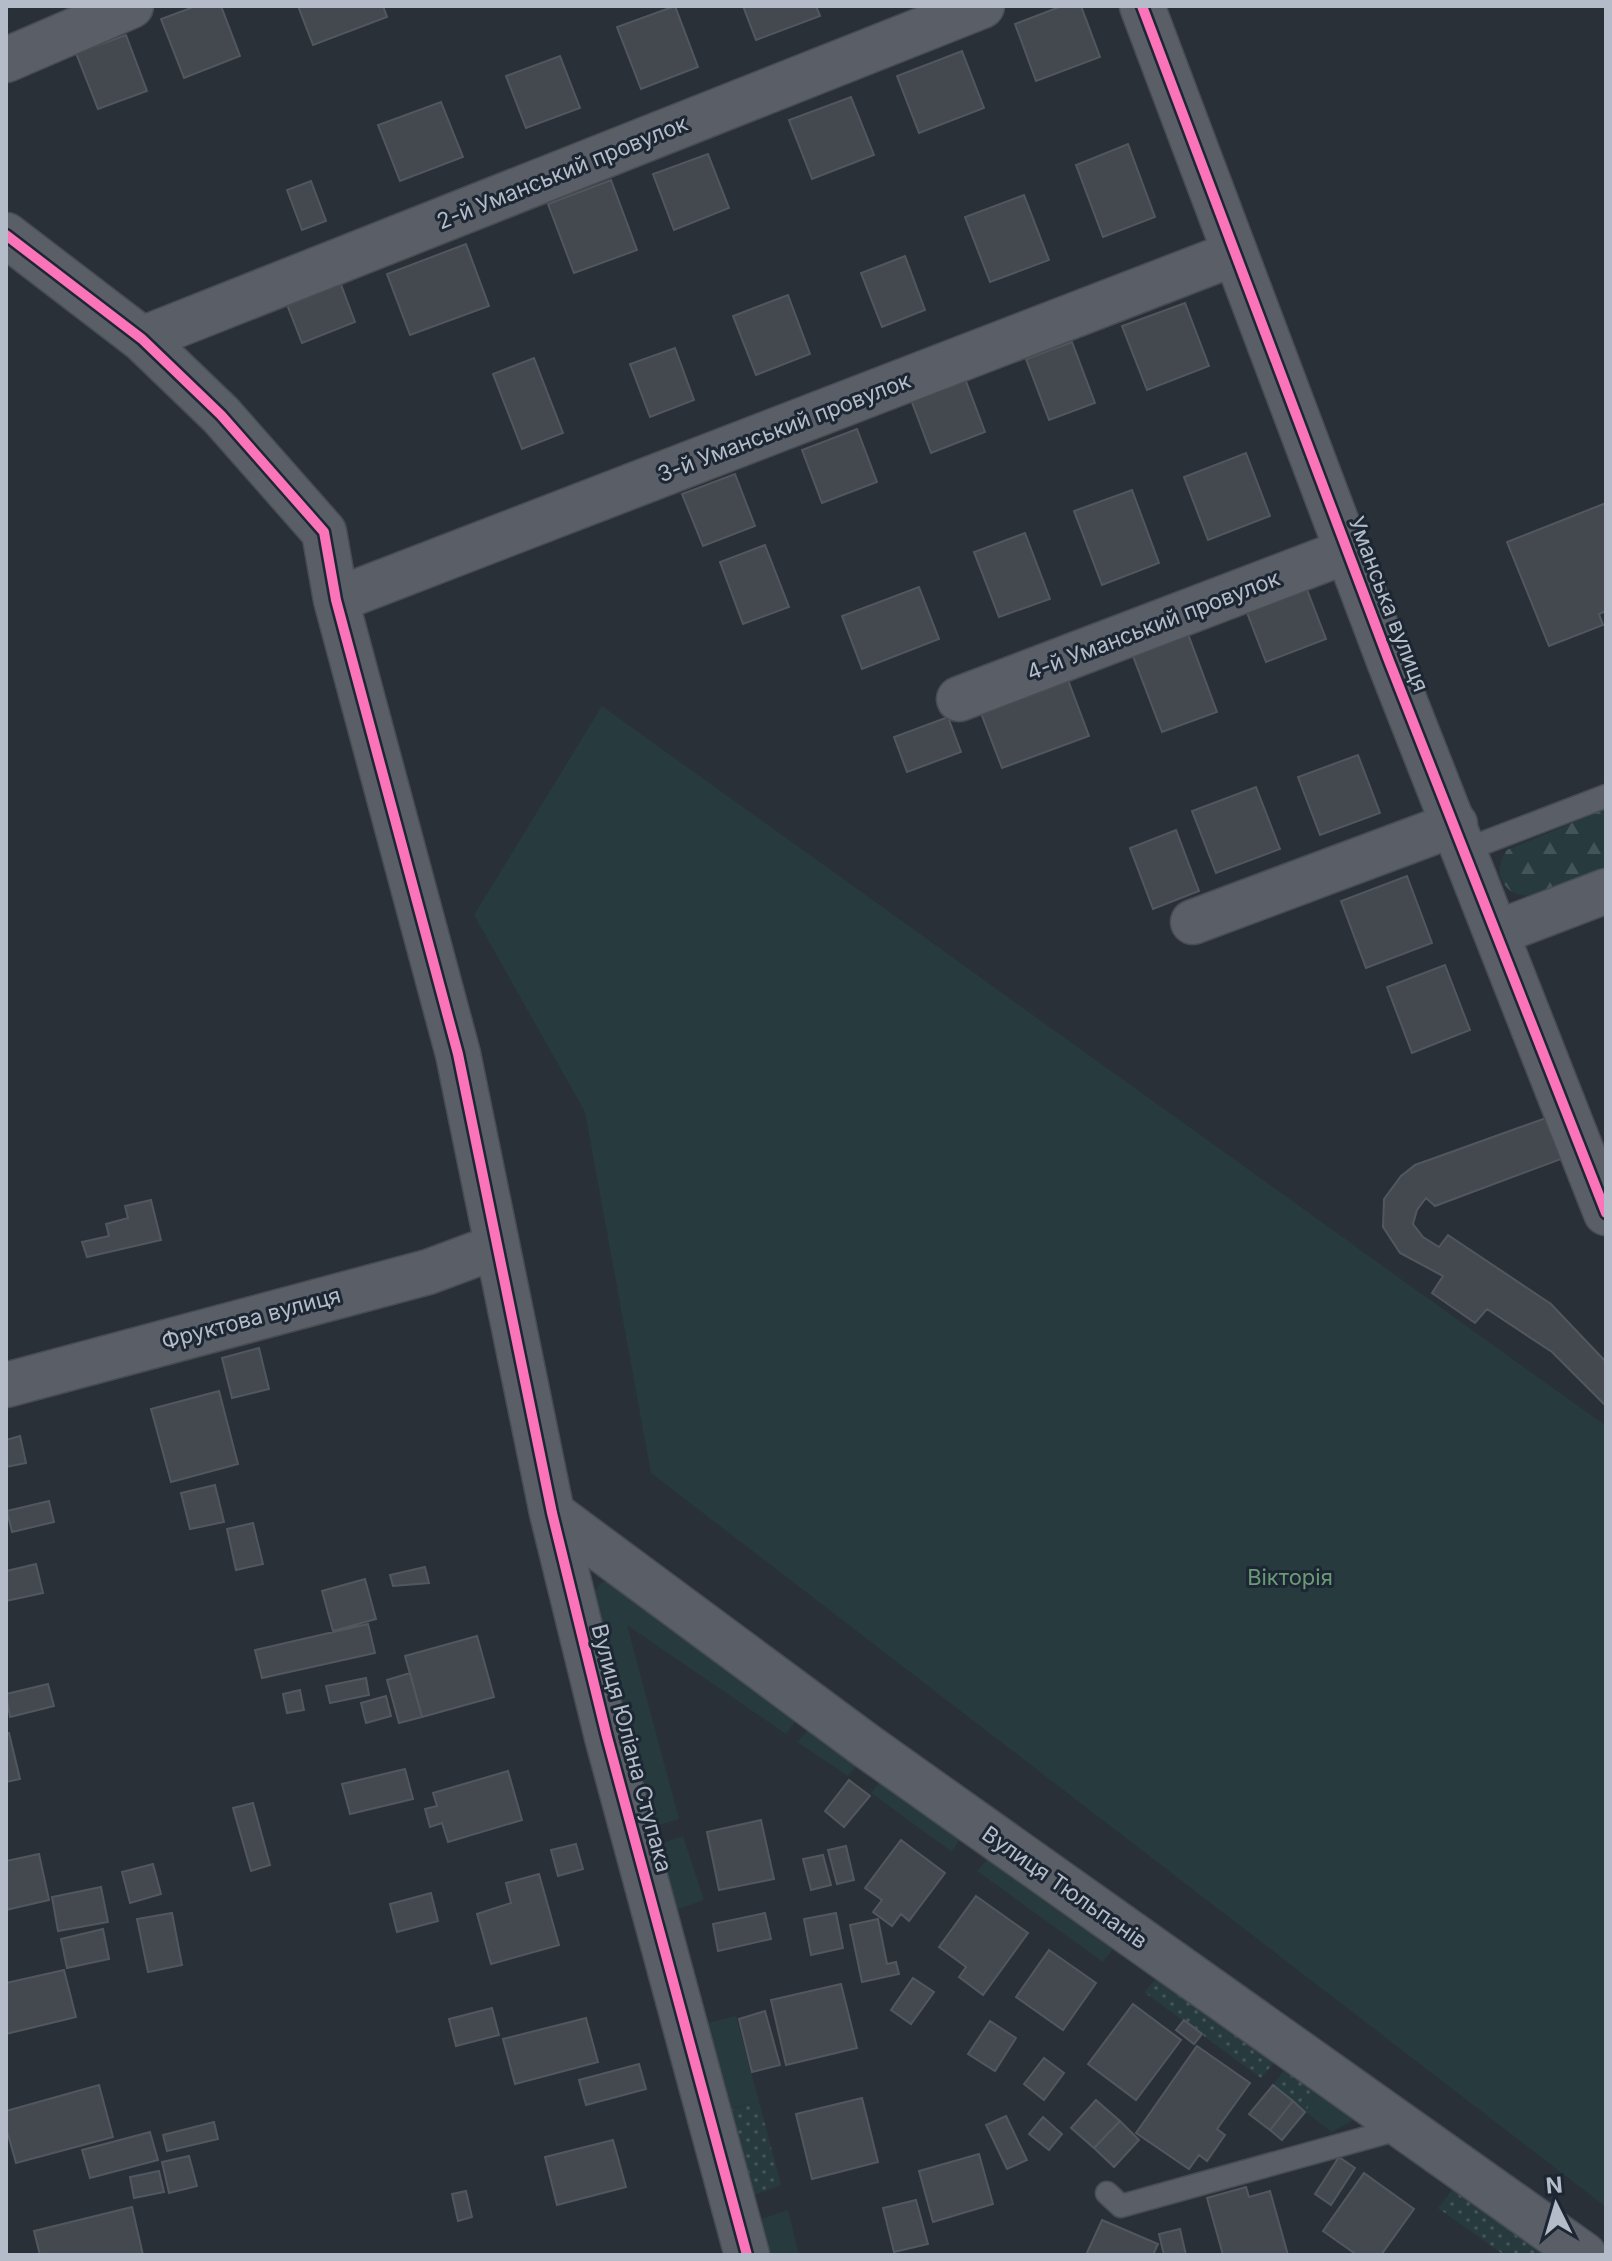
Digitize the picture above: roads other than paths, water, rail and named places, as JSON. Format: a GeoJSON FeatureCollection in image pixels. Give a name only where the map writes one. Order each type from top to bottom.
{"type":"FeatureCollection","features":[{"type":"Feature","properties":{"kind":"street"},"geometry":{"type":"LineString","coordinates":[[6,60],[131,6]]}},
{"type":"Feature","properties":{"kind":"street","name":"2-й Уманський провулок"},"geometry":{"type":"LineString","coordinates":[[142,339],[982,6]]}},
{"type":"Feature","properties":{"kind":"street","name":"Уманська вулиця"},"geometry":{"type":"LineString","coordinates":[[1142,6],[1347,551],[1606,1213]]}},
{"type":"Feature","properties":{"kind":"street","name":"Вулиця Юліана Ступака"},"geometry":{"type":"LineString","coordinates":[[6,235],[142,339],[221,415],[324,532],[336,600],[458,1054],[495,1247],[552,1513],[607,1737],[747,2255]]}},
{"type":"Feature","properties":{"kind":"street","name":"3-й Уманський провулок"},"geometry":{"type":"LineString","coordinates":[[336,600],[1233,254]]}},
{"type":"Feature","properties":{"kind":"street","name":"4-й Уманський провулок"},"geometry":{"type":"LineString","coordinates":[[959,699],[1347,551]]}},
{"type":"Feature","properties":{"kind":"street"},"geometry":{"type":"LineString","coordinates":[[1193,922],[1460,837]]}},
{"type":"Feature","properties":{"kind":"street"},"geometry":{"type":"LineString","coordinates":[[1496,933],[1606,891]]}},
{"type":"Feature","properties":{"kind":"street","name":"Фруктова вулиця"},"geometry":{"type":"LineString","coordinates":[[6,1385],[428,1272],[495,1247]]}},
{"type":"Feature","properties":{"kind":"street","name":"Вулиця Тюльпанів"},"geometry":{"type":"LineString","coordinates":[[552,1513],[868,1747],[1584,2255]]}},
{"type":"Feature","properties":{"kind":"lane"},"geometry":{"type":"LineString","coordinates":[[1460,837],[1606,796]]}},
{"type":"Feature","properties":{"kind":"lane"},"geometry":{"type":"LineString","coordinates":[[1107,2193],[1121,2206],[1402,2128]]}},
{"type":"Feature","properties":{"kind":"park label","name":"Вікторія"},"geometry":{"type":"Point","coordinates":[1290,1577]}}]}
